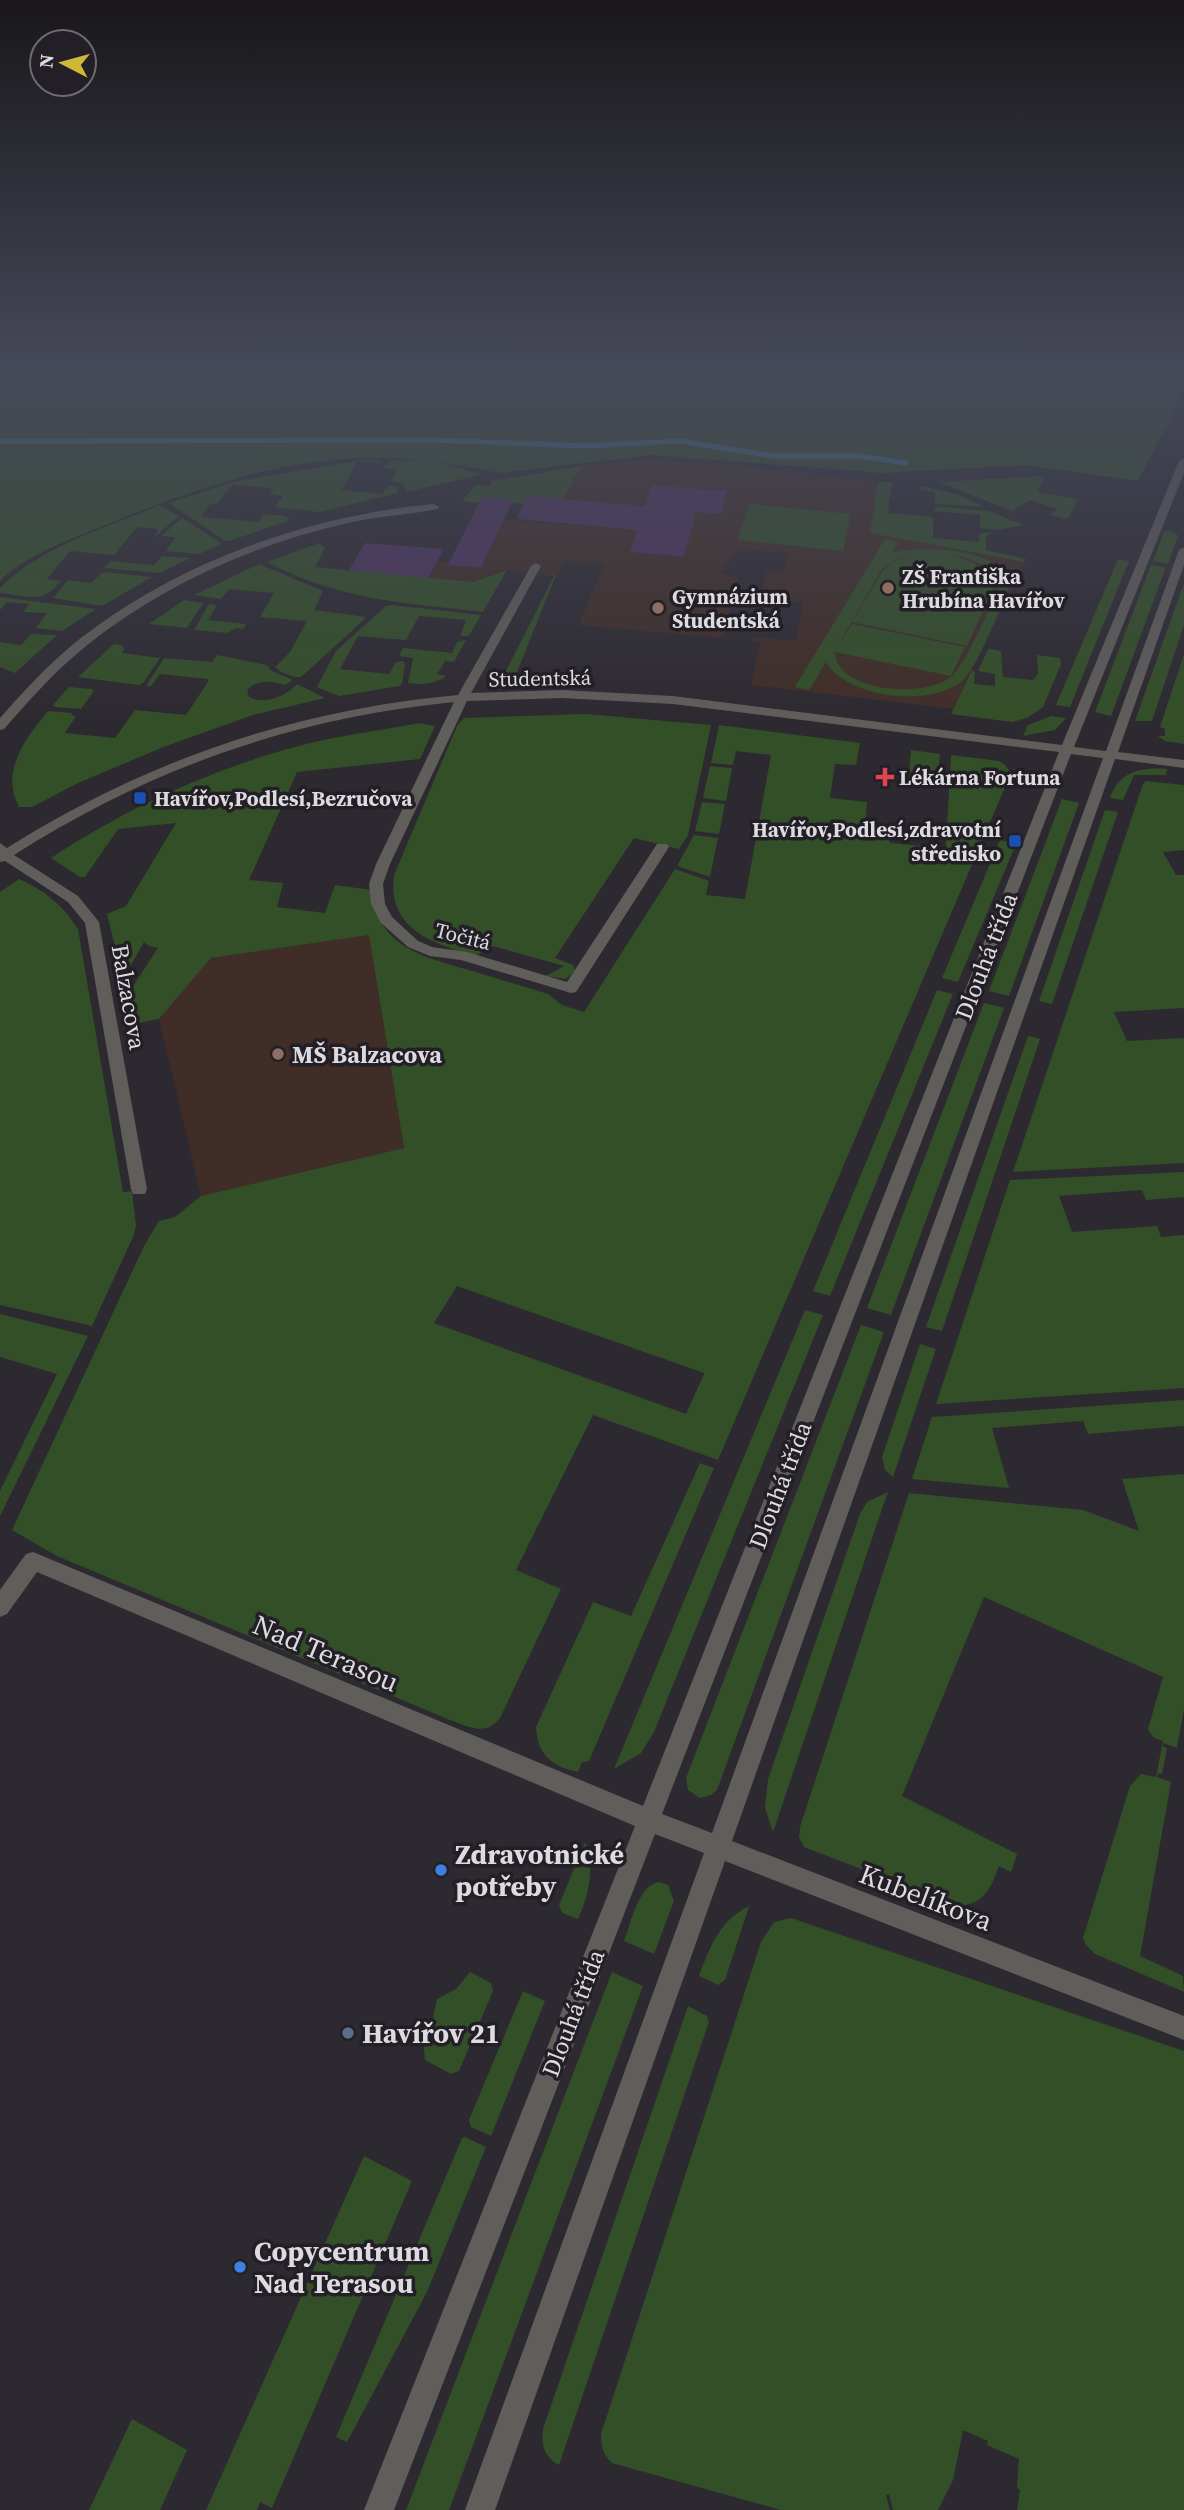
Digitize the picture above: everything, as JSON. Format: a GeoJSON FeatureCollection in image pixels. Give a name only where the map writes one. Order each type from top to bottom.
{"type":"FeatureCollection","features":[{"type":"Feature","properties":{"kind":"street","name":"Dlouhá třída"},"geometry":{"type":"LineString","coordinates":[[379,2510],[1067,749],[1173,488]]}},
{"type":"Feature","properties":{"kind":"street"},"geometry":{"type":"LineString","coordinates":[[0,726],[74,650],[121,616],[194,576],[333,523],[384,512],[433,507]]}},
{"type":"Feature","properties":{"kind":"street","name":"Dlouhá třída"},"geometry":{"type":"LineString","coordinates":[[480,2510],[1184,550]]}},
{"type":"Feature","properties":{"kind":"street"},"geometry":{"type":"LineString","coordinates":[[463,698],[536,566]]}},
{"type":"Feature","properties":{"kind":"street","name":"Studentská"},"geometry":{"type":"LineString","coordinates":[[2,853],[96,800],[192,758],[298,724],[384,706],[463,698],[562,694],[667,700],[1184,764]]}},
{"type":"Feature","properties":{"kind":"street","name":"Točitá"},"geometry":{"type":"LineString","coordinates":[[463,698],[383,864],[376,884],[378,904],[386,920],[400,934],[430,951],[462,955],[571,988],[662,847]]}},
{"type":"Feature","properties":{"kind":"street","name":"Balzacova"},"geometry":{"type":"LineString","coordinates":[[2,853],[73,899],[92,922],[139,1189]]}},
{"type":"Feature","properties":{"kind":"street","name":"Nad Terasou"},"geometry":{"type":"LineString","coordinates":[[0,1607],[33,1561],[648,1820]]}},
{"type":"Feature","properties":{"kind":"street","name":"Kubelíkova"},"geometry":{"type":"LineString","coordinates":[[648,1820],[1184,2028]]}},
{"type":"Feature","properties":{"kind":"shaded area","name":"ZŠ Františka Hrubína Havířov"},"geometry":{"type":"Polygon","coordinates":[[[569,488],[650,488],[643,507],[563,499],[569,488]]]}},
{"type":"Feature","properties":{"kind":"shaded area","name":"ZŠ Františka Hrubína Havířov"},"geometry":{"type":"Polygon","coordinates":[[[691,488],[877,488],[871,533],[1024,562],[953,709],[751,685],[760,642],[752,641],[753,637],[796,641],[803,602],[761,598],[766,572],[784,573],[788,553],[739,549],[719,574],[738,577],[723,638],[579,625],[604,565],[564,561],[558,575],[503,570],[473,582],[428,578],[438,561],[481,568],[503,520],[618,528],[639,521],[631,552],[684,557],[692,525],[684,511],[721,514],[727,491],[691,488]]]}},
{"type":"Feature","properties":{"kind":"shaded area","name":"MŠ Balzacova"},"geometry":{"type":"Polygon","coordinates":[[[369,935],[404,1148],[201,1196],[159,1019],[211,958],[369,935]]]}},
{"type":"Feature","properties":{"kind":"green space"},"geometry":{"type":"Polygon","coordinates":[[[0,488],[203,488],[46,550],[0,581],[0,488]]]}},
{"type":"Feature","properties":{"kind":"green space"},"geometry":{"type":"Polygon","coordinates":[[[214,488],[230,488],[217,504],[210,504],[201,517],[258,522],[264,514],[285,516],[290,520],[225,541],[169,503],[214,488]]]}},
{"type":"Feature","properties":{"kind":"green space"},"geometry":{"type":"Polygon","coordinates":[[[273,488],[342,488],[341,490],[382,494],[386,488],[397,488],[397,493],[320,512],[275,507],[283,496],[270,494],[273,488]]]}},
{"type":"Feature","properties":{"kind":"green space"},"geometry":{"type":"Polygon","coordinates":[[[405,488],[423,488],[406,492],[405,488]]]}},
{"type":"Feature","properties":{"kind":"green space"},"geometry":{"type":"Polygon","coordinates":[[[473,488],[569,488],[563,499],[527,496],[523,504],[482,497],[479,503],[462,501],[473,488]]]}},
{"type":"Feature","properties":{"kind":"green space"},"geometry":{"type":"Polygon","coordinates":[[[877,488],[891,488],[889,501],[886,502],[889,503],[888,513],[933,517],[933,538],[979,542],[980,533],[994,532],[986,536],[986,550],[1026,559],[1024,562],[870,533],[877,488]]]}},
{"type":"Feature","properties":{"kind":"green space"},"geometry":{"type":"Polygon","coordinates":[[[930,488],[959,495],[984,507],[935,504],[935,492],[920,490],[930,488]]]}},
{"type":"Feature","properties":{"kind":"green space"},"geometry":{"type":"Polygon","coordinates":[[[954,488],[1039,488],[1037,492],[1078,499],[1070,516],[1065,519],[1051,515],[1057,509],[1030,500],[1012,511],[954,488]]]}},
{"type":"Feature","properties":{"kind":"green space"},"geometry":{"type":"Polygon","coordinates":[[[749,504],[851,514],[843,551],[738,540],[749,504]]]}},
{"type":"Feature","properties":{"kind":"green space"},"geometry":{"type":"Polygon","coordinates":[[[160,505],[179,516],[155,537],[158,529],[137,527],[114,555],[70,551],[47,579],[61,581],[54,589],[41,596],[0,593],[0,588],[16,573],[55,549],[160,505]]]}},
{"type":"Feature","properties":{"kind":"green space"},"geometry":{"type":"Polygon","coordinates":[[[934,508],[989,511],[1023,525],[998,530],[980,528],[980,515],[934,511],[934,508]]]}},
{"type":"Feature","properties":{"kind":"green space"},"geometry":{"type":"Polygon","coordinates":[[[182,518],[221,543],[199,554],[166,551],[175,537],[161,536],[182,518]]]}},
{"type":"Feature","properties":{"kind":"green space"},"geometry":{"type":"Polygon","coordinates":[[[1164,532],[1178,535],[1168,564],[1153,561],[1164,532]]]}},
{"type":"Feature","properties":{"kind":"green space"},"geometry":{"type":"Polygon","coordinates":[[[885,539],[898,542],[892,553],[905,550],[943,550],[982,558],[997,566],[1006,578],[1007,594],[981,652],[963,680],[949,689],[912,696],[871,691],[837,675],[826,662],[809,690],[795,687],[885,539]],[[915,554],[896,559],[882,569],[835,651],[852,624],[965,647],[951,676],[835,652],[839,666],[850,676],[884,688],[922,688],[939,684],[951,677],[963,661],[997,592],[997,584],[990,571],[983,566],[953,555],[984,569],[995,585],[967,646],[852,622],[884,569],[896,560],[915,554]]]}},
{"type":"Feature","properties":{"kind":"green space"},"geometry":{"type":"Polygon","coordinates":[[[319,543],[325,548],[315,567],[473,582],[507,570],[483,612],[399,602],[346,592],[320,585],[267,562],[319,543]]]}},
{"type":"Feature","properties":{"kind":"green space"},"geometry":{"type":"Polygon","coordinates":[[[162,556],[191,558],[160,573],[104,568],[110,561],[154,565],[162,556]]]}},
{"type":"Feature","properties":{"kind":"green space"},"geometry":{"type":"Polygon","coordinates":[[[1118,559],[1129,561],[1070,707],[1056,705],[1118,559]]]}},
{"type":"Feature","properties":{"kind":"green space"},"geometry":{"type":"Polygon","coordinates":[[[259,564],[323,591],[314,610],[367,617],[301,677],[287,675],[275,667],[290,652],[307,621],[260,617],[274,593],[229,589],[221,599],[194,595],[259,564]]]}},
{"type":"Feature","properties":{"kind":"green space"},"geometry":{"type":"Polygon","coordinates":[[[1151,565],[1166,567],[1111,716],[1095,712],[1151,565]]]}},
{"type":"Feature","properties":{"kind":"green space"},"geometry":{"type":"Polygon","coordinates":[[[106,572],[152,577],[102,606],[53,598],[68,580],[91,583],[106,572]]]}},
{"type":"Feature","properties":{"kind":"green space"},"geometry":{"type":"Polygon","coordinates":[[[542,574],[556,575],[515,677],[489,678],[489,673],[504,675],[554,576],[542,574]]]}},
{"type":"Feature","properties":{"kind":"green space"},"geometry":{"type":"Polygon","coordinates":[[[1184,583],[1184,625],[1152,721],[1135,721],[1184,583]]]}},
{"type":"Feature","properties":{"kind":"green space"},"geometry":{"type":"Polygon","coordinates":[[[0,597],[96,609],[62,631],[36,628],[47,613],[23,612],[29,604],[7,602],[0,610],[0,597]]]}},
{"type":"Feature","properties":{"kind":"green space"},"geometry":{"type":"Polygon","coordinates":[[[184,600],[203,603],[187,628],[149,624],[184,600]]]}},
{"type":"Feature","properties":{"kind":"green space"},"geometry":{"type":"Polygon","coordinates":[[[213,603],[212,605],[217,605],[208,620],[246,624],[243,629],[236,628],[227,633],[194,630],[209,604],[213,603]]]}},
{"type":"Feature","properties":{"kind":"green space"},"geometry":{"type":"Polygon","coordinates":[[[386,606],[481,615],[469,636],[460,636],[466,620],[419,616],[406,640],[358,636],[340,669],[389,674],[396,662],[403,661],[405,664],[402,684],[399,686],[339,696],[317,687],[336,651],[386,606]]]}},
{"type":"Feature","properties":{"kind":"green space"},"geometry":{"type":"Polygon","coordinates":[[[31,634],[57,635],[15,673],[0,667],[0,642],[21,645],[31,634]]]}},
{"type":"Feature","properties":{"kind":"green space"},"geometry":{"type":"Polygon","coordinates":[[[466,640],[454,662],[445,661],[437,674],[446,676],[428,683],[408,683],[413,658],[399,656],[403,648],[452,653],[457,642],[466,640]]]}},
{"type":"Feature","properties":{"kind":"green space"},"geometry":{"type":"Polygon","coordinates":[[[114,644],[122,645],[122,653],[160,658],[143,683],[139,685],[78,677],[114,644]]]}},
{"type":"Feature","properties":{"kind":"green space"},"geometry":{"type":"Polygon","coordinates":[[[988,649],[1001,651],[1003,677],[1033,680],[1038,674],[1037,655],[1060,658],[1061,664],[1043,707],[1027,718],[1012,722],[951,714],[972,670],[975,672],[974,684],[995,686],[995,674],[978,671],[988,649]]]}},
{"type":"Feature","properties":{"kind":"green space"},"geometry":{"type":"Polygon","coordinates":[[[1184,654],[1184,744],[1165,741],[1158,736],[1165,736],[1165,729],[1160,727],[1184,654]]]}},
{"type":"Feature","properties":{"kind":"green space"},"geometry":{"type":"Polygon","coordinates":[[[217,655],[267,665],[272,671],[293,680],[285,685],[270,682],[256,684],[247,690],[249,697],[268,700],[287,693],[297,684],[325,698],[253,715],[166,746],[78,783],[32,807],[19,807],[12,781],[14,768],[24,744],[48,711],[72,713],[71,715],[76,716],[65,733],[115,738],[135,710],[186,715],[208,679],[160,674],[151,686],[146,686],[164,658],[212,662],[217,655]]]}},
{"type":"Feature","properties":{"kind":"green space"},"geometry":{"type":"Polygon","coordinates":[[[69,687],[94,691],[81,709],[55,707],[53,705],[69,687]]]}},
{"type":"Feature","properties":{"kind":"green space"},"geometry":{"type":"Polygon","coordinates":[[[586,714],[711,725],[688,835],[679,849],[634,838],[555,958],[573,965],[575,971],[566,979],[546,976],[564,966],[493,946],[475,956],[443,945],[416,931],[405,921],[398,909],[394,893],[394,875],[457,726],[464,718],[586,714]]]}},
{"type":"Feature","properties":{"kind":"green space"},"geometry":{"type":"Polygon","coordinates":[[[1051,716],[1066,718],[1055,730],[1023,736],[1028,725],[1051,716]]]}},
{"type":"Feature","properties":{"kind":"green space"},"geometry":{"type":"Polygon","coordinates":[[[419,723],[435,726],[420,759],[297,772],[249,880],[283,883],[277,907],[325,913],[335,885],[371,890],[375,909],[383,925],[392,937],[405,946],[434,960],[548,994],[562,1005],[584,1012],[675,869],[709,881],[706,895],[745,899],[771,755],[736,751],[733,765],[711,763],[719,725],[860,743],[856,765],[835,764],[830,798],[867,802],[865,826],[879,827],[878,838],[889,839],[890,843],[931,847],[931,863],[945,864],[951,755],[999,761],[1011,773],[718,1460],[593,1415],[516,1570],[561,1589],[500,1718],[495,1724],[483,1729],[450,1720],[57,1556],[12,1530],[144,1246],[159,1221],[175,1217],[201,1196],[404,1148],[369,935],[211,958],[159,1019],[128,1025],[126,997],[158,948],[144,942],[123,979],[107,914],[126,906],[176,823],[118,829],[85,877],[80,877],[51,858],[145,804],[245,762],[314,742],[419,723]],[[457,1286],[434,1323],[686,1414],[704,1373],[457,1286]]]}},
{"type":"Feature","properties":{"kind":"green space"},"geometry":{"type":"Polygon","coordinates":[[[911,750],[940,754],[937,785],[908,782],[911,750]]]}},
{"type":"Feature","properties":{"kind":"green space"},"geometry":{"type":"Polygon","coordinates":[[[710,766],[732,768],[726,801],[703,798],[710,766]]]}},
{"type":"Feature","properties":{"kind":"green space"},"geometry":{"type":"Polygon","coordinates":[[[1167,769],[1166,775],[1134,775],[1123,800],[1110,798],[1125,776],[1140,770],[1167,769]]]}},
{"type":"Feature","properties":{"kind":"green space"},"geometry":{"type":"Polygon","coordinates":[[[1146,781],[1184,785],[1184,850],[1163,852],[1176,875],[1184,875],[1184,1008],[1114,1012],[1127,1041],[1184,1038],[1184,1163],[1013,1172],[1143,784],[1146,781]]]}},
{"type":"Feature","properties":{"kind":"green space"},"geometry":{"type":"Polygon","coordinates":[[[1062,799],[1079,803],[1009,996],[989,991],[1062,799]]]}},
{"type":"Feature","properties":{"kind":"green space"},"geometry":{"type":"Polygon","coordinates":[[[702,802],[725,804],[719,834],[695,831],[702,802]]]}},
{"type":"Feature","properties":{"kind":"green space"},"geometry":{"type":"Polygon","coordinates":[[[1105,810],[1118,812],[1052,1004],[1039,1001],[1105,810]]]}},
{"type":"Feature","properties":{"kind":"green space"},"geometry":{"type":"Polygon","coordinates":[[[694,835],[718,838],[710,877],[677,866],[694,835]]]}},
{"type":"Feature","properties":{"kind":"green space"},"geometry":{"type":"Polygon","coordinates":[[[1000,840],[1016,844],[958,982],[942,978],[1000,840]]]}},
{"type":"Feature","properties":{"kind":"green space"},"geometry":{"type":"Polygon","coordinates":[[[19,879],[52,899],[78,929],[123,1192],[132,1191],[136,1226],[133,1237],[92,1326],[0,1305],[0,892],[19,879]]]}},
{"type":"Feature","properties":{"kind":"green space"},"geometry":{"type":"Polygon","coordinates":[[[937,990],[953,994],[830,1296],[813,1291],[937,990]]]}},
{"type":"Feature","properties":{"kind":"green space"},"geometry":{"type":"Polygon","coordinates":[[[984,1003],[1004,1008],[891,1315],[867,1308],[984,1003]]]}},
{"type":"Feature","properties":{"kind":"green space"},"geometry":{"type":"Polygon","coordinates":[[[1028,1036],[1040,1039],[942,1331],[926,1327],[1028,1036]]]}},
{"type":"Feature","properties":{"kind":"green space"},"geometry":{"type":"Polygon","coordinates":[[[1184,1172],[1184,1197],[1146,1200],[1142,1190],[1059,1196],[1072,1232],[1157,1226],[1161,1237],[1184,1235],[1184,1388],[936,1404],[1010,1180],[1184,1172]]]}},
{"type":"Feature","properties":{"kind":"green space"},"geometry":{"type":"Polygon","coordinates":[[[805,1310],[823,1315],[654,1732],[641,1753],[614,1769],[805,1310]]]}},
{"type":"Feature","properties":{"kind":"green space"},"geometry":{"type":"Polygon","coordinates":[[[0,1314],[88,1336],[0,1516],[0,1491],[57,1374],[0,1357],[0,1314]]]}},
{"type":"Feature","properties":{"kind":"green space"},"geometry":{"type":"Polygon","coordinates":[[[861,1325],[884,1332],[717,1790],[700,1798],[688,1790],[686,1778],[861,1325]]]}},
{"type":"Feature","properties":{"kind":"green space"},"geometry":{"type":"Polygon","coordinates":[[[920,1344],[936,1349],[893,1477],[885,1470],[882,1457],[920,1344]]]}},
{"type":"Feature","properties":{"kind":"green space"},"geometry":{"type":"Polygon","coordinates":[[[1184,1400],[1184,1428],[1088,1434],[1083,1421],[992,1428],[1009,1488],[912,1479],[932,1417],[1184,1400]]]}},
{"type":"Feature","properties":{"kind":"green space"},"geometry":{"type":"Polygon","coordinates":[[[700,1463],[714,1468],[589,1761],[582,1762],[578,1772],[561,1767],[543,1752],[536,1727],[593,1602],[631,1616],[700,1463]]]}},
{"type":"Feature","properties":{"kind":"green space"},"geometry":{"type":"Polygon","coordinates":[[[1184,1474],[1184,1709],[1177,1748],[1163,1743],[1163,1747],[1167,1748],[1162,1774],[1158,1773],[1157,1777],[1171,1782],[1140,1956],[1183,1976],[1184,1992],[1095,1954],[1083,1938],[1130,1786],[1141,1774],[1156,1777],[1163,1741],[1153,1737],[1148,1729],[1163,1677],[984,1597],[902,1796],[1017,1854],[1011,1872],[999,1866],[993,1881],[980,1899],[957,1906],[804,1847],[799,1837],[800,1827],[909,1493],[1083,1510],[1139,1531],[1122,1479],[1184,1474]]]}},
{"type":"Feature","properties":{"kind":"green space"},"geometry":{"type":"Polygon","coordinates":[[[888,1492],[773,1832],[765,1808],[768,1779],[860,1514],[867,1502],[888,1492]]]}},
{"type":"Feature","properties":{"kind":"green space"},"geometry":{"type":"Polygon","coordinates":[[[585,1842],[590,1872],[578,1919],[562,1913],[559,1905],[585,1842]]]}},
{"type":"Feature","properties":{"kind":"green space"},"geometry":{"type":"Polygon","coordinates":[[[659,1882],[668,1885],[674,1901],[654,1954],[624,1941],[641,1897],[652,1885],[659,1882]]]}},
{"type":"Feature","properties":{"kind":"green space"},"geometry":{"type":"Polygon","coordinates":[[[749,1906],[725,1980],[718,1985],[699,1976],[723,1927],[749,1906]]]}},
{"type":"Feature","properties":{"kind":"green space"},"geometry":{"type":"Polygon","coordinates":[[[791,1918],[1184,2051],[1184,2510],[1017,2510],[1020,2490],[1017,2488],[1019,2459],[987,2445],[988,2441],[963,2430],[953,2480],[938,2510],[893,2510],[889,2494],[886,2495],[890,2510],[781,2510],[612,2463],[606,2456],[601,2434],[761,1942],[774,1922],[791,1918]]]}},
{"type":"Feature","properties":{"kind":"green space"},"geometry":{"type":"Polygon","coordinates":[[[470,1972],[491,1983],[493,1991],[459,2071],[451,2074],[425,2060],[423,2038],[432,2023],[437,1999],[456,1989],[470,1972]]]}},
{"type":"Feature","properties":{"kind":"green space"},"geometry":{"type":"Polygon","coordinates":[[[612,1972],[643,1986],[449,2510],[406,2510],[612,1972]]]}},
{"type":"Feature","properties":{"kind":"green space"},"geometry":{"type":"Polygon","coordinates":[[[523,1991],[545,2001],[491,2136],[471,2127],[469,2120],[523,1991]]]}},
{"type":"Feature","properties":{"kind":"green space"},"geometry":{"type":"Polygon","coordinates":[[[688,2006],[707,2016],[709,2022],[559,2465],[545,2450],[543,2429],[688,2006]]]}},
{"type":"Feature","properties":{"kind":"green space"},"geometry":{"type":"Polygon","coordinates":[[[462,2138],[486,2147],[427,2292],[347,2442],[336,2437],[462,2138]]]}},
{"type":"Feature","properties":{"kind":"green space"},"geometry":{"type":"Polygon","coordinates":[[[364,2156],[412,2181],[272,2508],[260,2502],[257,2510],[206,2510],[364,2156]]]}},
{"type":"Feature","properties":{"kind":"green space"},"geometry":{"type":"Polygon","coordinates":[[[132,2419],[187,2450],[160,2510],[89,2510],[132,2419]]]}},
{"type":"Feature","properties":{"kind":"building"},"geometry":{"type":"Polygon","coordinates":[[[650,488],[727,491],[721,514],[696,512],[684,557],[630,552],[637,530],[517,519],[527,496],[644,506],[650,488]]]}},
{"type":"Feature","properties":{"kind":"building"},"geometry":{"type":"Polygon","coordinates":[[[482,497],[513,500],[481,568],[448,565],[482,497]]]}},
{"type":"Feature","properties":{"kind":"building"},"geometry":{"type":"Polygon","coordinates":[[[365,543],[444,549],[428,578],[349,570],[365,543]]]}},
{"type":"Feature","properties":{"kind":"place","name":"ZŠ Františka Hrubína Havířov"},"geometry":{"type":"Point","coordinates":[888,588]}},
{"type":"Feature","properties":{"kind":"place","name":"Gymnázium Studentská"},"geometry":{"type":"Point","coordinates":[658,608]}},
{"type":"Feature","properties":{"kind":"place","name":"Lékárna Fortuna"},"geometry":{"type":"Point","coordinates":[885,777]}},
{"type":"Feature","properties":{"kind":"place","name":"Havířov,Podlesí,Bezručova"},"geometry":{"type":"Point","coordinates":[140,798]}},
{"type":"Feature","properties":{"kind":"place","name":"Havířov,Podlesí,zdravotní středisko"},"geometry":{"type":"Point","coordinates":[1015,841]}},
{"type":"Feature","properties":{"kind":"place","name":"MŠ Balzacova"},"geometry":{"type":"Point","coordinates":[278,1054]}},
{"type":"Feature","properties":{"kind":"place","name":"Zdravotnické potřeby"},"geometry":{"type":"Point","coordinates":[441,1870]}},
{"type":"Feature","properties":{"kind":"place","name":"Havířov 21"},"geometry":{"type":"Point","coordinates":[348,2033]}},
{"type":"Feature","properties":{"kind":"place","name":"Copycentrum Nad Terasou"},"geometry":{"type":"Point","coordinates":[240,2267]}}]}
